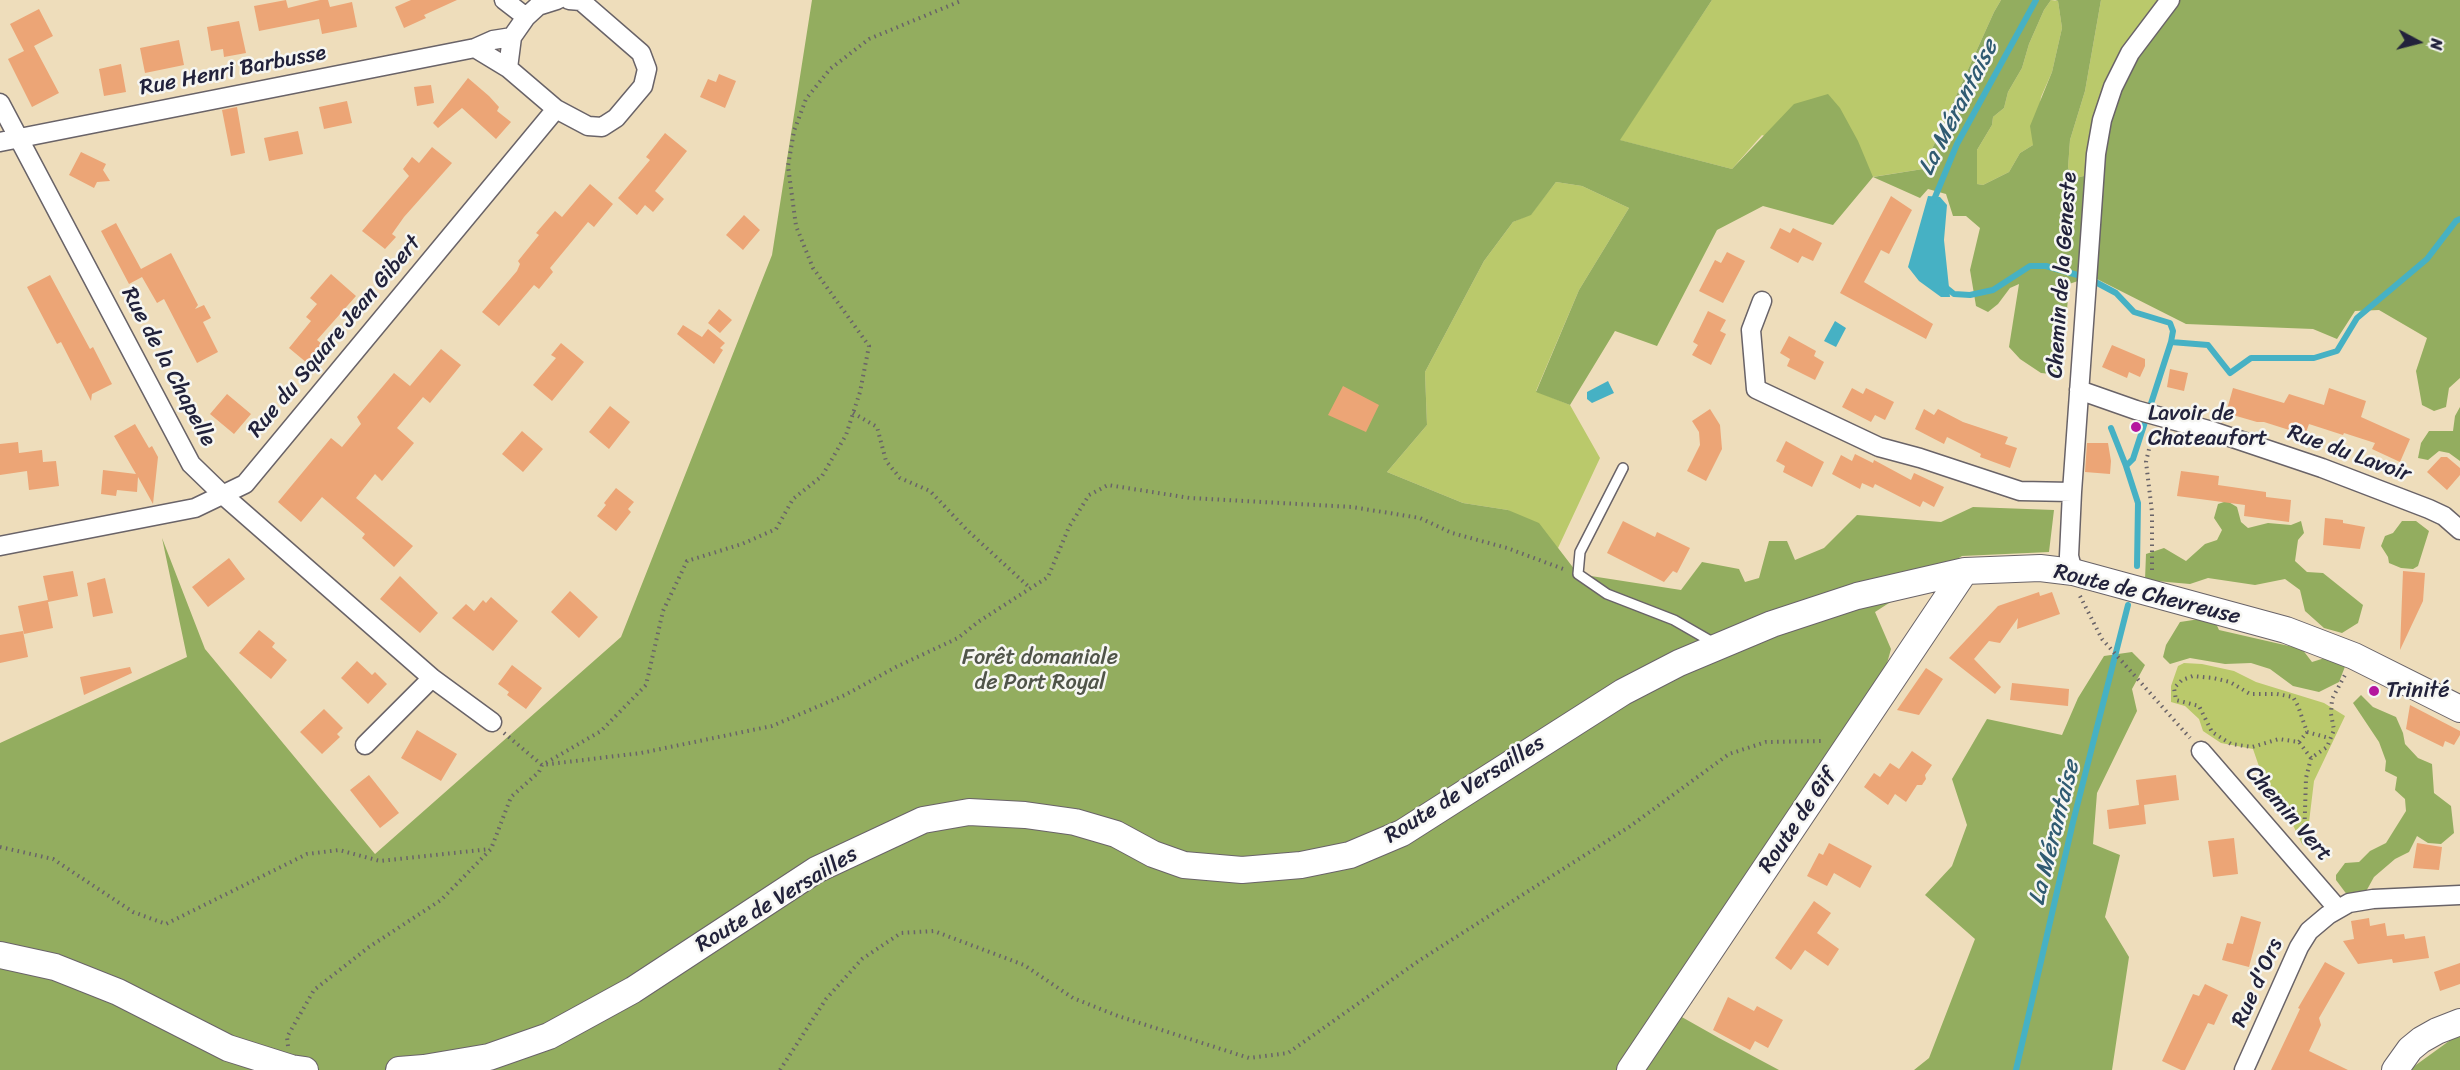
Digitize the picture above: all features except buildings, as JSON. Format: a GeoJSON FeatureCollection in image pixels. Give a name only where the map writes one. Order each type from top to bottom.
{"type":"FeatureCollection","features":[{"type":"Feature","properties":{"kind":"main road","name":"Route de Chevreuse"},"geometry":{"type":"LineString","coordinates":[[1623,692],[1718,645],[1772,624],[1857,596],[1965,571],[2040,568],[2073,572],[2286,630],[2354,656],[2460,709]]}},
{"type":"Feature","properties":{"kind":"main road","name":"Route de Gif"},"geometry":{"type":"LineString","coordinates":[[1630,1070],[1965,571]]}},
{"type":"Feature","properties":{"kind":"main road","name":"Route de Versailles"},"geometry":{"type":"LineString","coordinates":[[399,1070],[489,1057],[549,1036],[633,990],[816,870],[923,820],[969,812],[1035,817],[1075,822],[1116,834],[1153,854],[1184,866],[1242,870],[1301,865],[1350,855],[1402,833],[1623,692]]}},
{"type":"Feature","properties":{"kind":"main road"},"geometry":{"type":"LineString","coordinates":[[0,955],[55,967],[118,992],[228,1048],[298,1069]]}},
{"type":"Feature","properties":{"kind":"main road"},"geometry":{"type":"LineString","coordinates":[[2395,1070],[2410,1049],[2421,1040],[2460,1022]]}},
{"type":"Feature","properties":{"kind":"street"},"geometry":{"type":"LineString","coordinates":[[504,0],[526,17]]}},
{"type":"Feature","properties":{"kind":"street"},"geometry":{"type":"LineString","coordinates":[[508,68],[512,37],[526,17],[538,6],[557,0]]}},
{"type":"Feature","properties":{"kind":"street"},"geometry":{"type":"LineString","coordinates":[[476,48],[508,68],[556,109],[588,126],[602,127],[616,118],[643,86],[647,69],[641,53],[580,1],[569,0]]}},
{"type":"Feature","properties":{"kind":"street","name":"Chemin de la Geneste"},"geometry":{"type":"LineString","coordinates":[[2073,572],[2069,556],[2072,492],[2092,195],[2103,120],[2113,87],[2130,53],[2170,0]]}},
{"type":"Feature","properties":{"kind":"street","name":"Rue Henri Barbusse"},"geometry":{"type":"LineString","coordinates":[[0,142],[476,48],[493,40],[512,37]]}},
{"type":"Feature","properties":{"kind":"street","name":"Rue de la Chapelle"},"geometry":{"type":"LineString","coordinates":[[0,103],[191,464],[223,495],[432,678],[492,722]]}},
{"type":"Feature","properties":{"kind":"street","name":"Rue du Square Jean Gibert"},"geometry":{"type":"LineString","coordinates":[[0,546],[195,508],[245,484],[556,109]]}},
{"type":"Feature","properties":{"kind":"street"},"geometry":{"type":"LineString","coordinates":[[1762,302],[1751,330],[1756,389],[1879,447],[2020,491],[2072,492]]}},
{"type":"Feature","properties":{"kind":"street","name":"Rue du Lavoir"},"geometry":{"type":"LineString","coordinates":[[2079,390],[2322,468],[2429,509],[2444,516],[2460,530]]}},
{"type":"Feature","properties":{"kind":"street"},"geometry":{"type":"LineString","coordinates":[[365,745],[432,678]]}},
{"type":"Feature","properties":{"kind":"street","name":"Chemin Vert"},"geometry":{"type":"LineString","coordinates":[[2201,751],[2338,909]]}},
{"type":"Feature","properties":{"kind":"street","name":"Rue d'Ors"},"geometry":{"type":"LineString","coordinates":[[2244,1070],[2299,947],[2310,931],[2328,915],[2349,903],[2373,899],[2460,895]]}},
{"type":"Feature","properties":{"kind":"lane"},"geometry":{"type":"LineString","coordinates":[[1623,468],[1580,552],[1578,574],[1607,594],[1674,620],[1718,645]]}},
{"type":"Feature","properties":{"kind":"path"},"geometry":{"type":"LineString","coordinates":[[298,1069],[287,1037],[314,990],[369,947],[441,900],[491,849],[511,797],[539,772],[542,765],[601,731],[646,685],[663,611],[687,561],[742,544],[776,529],[793,499],[822,476],[846,435],[860,392],[869,346],[813,268],[796,226],[788,166],[794,131],[806,99],[830,69],[868,39],[963,0]]}},
{"type":"Feature","properties":{"kind":"path"},"geometry":{"type":"LineString","coordinates":[[853,413],[877,427],[886,461],[900,478],[930,491],[966,530],[1030,588]]}},
{"type":"Feature","properties":{"kind":"path"},"geometry":{"type":"LineString","coordinates":[[2148,414],[2146,462],[2152,512],[2152,564]]}},
{"type":"Feature","properties":{"kind":"path"},"geometry":{"type":"LineString","coordinates":[[492,722],[542,765],[641,753],[772,726],[845,695],[958,638],[978,622],[1048,577],[1069,526],[1089,495],[1108,485],[1190,498],[1352,507],[1419,518],[1452,533],[1507,548],[1578,574]]}},
{"type":"Feature","properties":{"kind":"path"},"geometry":{"type":"LineString","coordinates":[[2073,572],[2083,604],[2102,639],[2201,751]]}},
{"type":"Feature","properties":{"kind":"path"},"geometry":{"type":"LineString","coordinates":[[2300,864],[2304,846],[2306,778],[2312,758],[2327,747],[2334,729],[2332,699],[2354,656]]}},
{"type":"Feature","properties":{"kind":"path"},"geometry":{"type":"LineString","coordinates":[[2307,732],[2293,698],[2277,694],[2250,694],[2230,682],[2193,676],[2182,680],[2174,688],[2176,700],[2199,706],[2212,732],[2231,744],[2252,747],[2280,739],[2299,742],[2312,758]]}},
{"type":"Feature","properties":{"kind":"path"},"geometry":{"type":"LineString","coordinates":[[2307,732],[2330,738]]}},
{"type":"Feature","properties":{"kind":"path"},"geometry":{"type":"LineString","coordinates":[[2299,742],[2307,732]]}},
{"type":"Feature","properties":{"kind":"path"},"geometry":{"type":"LineString","coordinates":[[780,1070],[826,999],[862,959],[901,933],[934,931],[1024,965],[1073,998],[1118,1016],[1249,1058],[1288,1053],[1420,960],[1629,827],[1728,754],[1766,742],[1853,741]]}},
{"type":"Feature","properties":{"kind":"path"},"geometry":{"type":"LineString","coordinates":[[0,847],[53,860],[133,912],[166,924],[307,854],[339,850],[380,861],[491,849]]}},
{"type":"Feature","properties":{"kind":"green space","name":"Forêt domaniale de Port Royal"},"geometry":{"type":"Polygon","coordinates":[[[812,0],[1712,0],[1620,140],[1732,169],[1794,104],[1828,94],[1840,108],[1858,141],[1873,177],[1833,225],[1763,206],[1717,230],[1657,346],[1615,331],[1570,405],[1536,392],[1579,290],[1629,208],[1582,186],[1556,182],[1531,215],[1513,222],[1484,261],[1425,372],[1427,425],[1387,472],[1463,503],[1508,510],[1539,523],[1578,574],[1681,590],[1702,562],[1739,569],[1745,582],[1759,578],[1769,541],[1787,541],[1795,560],[1824,548],[1857,515],[1941,522],[1973,507],[2054,510],[2049,552],[1962,556],[1875,612],[1891,649],[1881,685],[1623,1070],[0,1070],[0,743],[187,657],[162,538],[205,649],[375,854],[621,637],[772,255],[812,0]]]}},
{"type":"Feature","properties":{"kind":"green space"},"geometry":{"type":"Polygon","coordinates":[[[1712,0],[2001,0],[1923,169],[1872,177],[1762,135],[1732,169],[1619,140],[1712,0]]]}},
{"type":"Feature","properties":{"kind":"green space"},"geometry":{"type":"Polygon","coordinates":[[[2001,0],[2051,0],[2029,44],[2022,68],[2008,92],[2004,108],[1993,117],[1992,125],[1977,150],[1977,184],[1983,185],[2009,172],[2020,153],[2033,145],[2030,126],[2052,72],[2062,28],[2058,1],[2055,0],[2101,0],[2085,91],[2070,140],[2068,168],[2076,178],[2088,175],[2078,281],[2069,284],[2062,375],[2041,373],[2020,359],[2009,347],[2019,284],[2010,288],[1998,304],[1988,312],[1976,306],[1970,270],[1980,228],[1966,216],[1953,216],[1946,194],[1928,189],[1920,198],[1873,177],[1923,169],[2001,0]]]}},
{"type":"Feature","properties":{"kind":"green space"},"geometry":{"type":"Polygon","coordinates":[[[2051,0],[2058,1],[2062,28],[2052,72],[2041,97],[2033,145],[2020,153],[2009,172],[1983,185],[1977,184],[1977,150],[1992,125],[1993,117],[2004,108],[2008,92],[2022,68],[2029,44],[2051,0]]]}},
{"type":"Feature","properties":{"kind":"green space"},"geometry":{"type":"Polygon","coordinates":[[[2101,0],[2160,0],[2088,175],[2076,178],[2068,168],[2070,140],[2085,91],[2101,0]]]}},
{"type":"Feature","properties":{"kind":"green space"},"geometry":{"type":"Polygon","coordinates":[[[2176,0],[2460,0],[2460,378],[2449,388],[2446,407],[2434,411],[2422,405],[2416,371],[2427,338],[2379,310],[2355,311],[2337,339],[2313,329],[2186,324],[2093,277],[2106,127],[2141,44],[2176,0]]]}},
{"type":"Feature","properties":{"kind":"green space"},"geometry":{"type":"Polygon","coordinates":[[[1556,182],[1582,186],[1629,208],[1579,290],[1536,391],[1570,405],[1600,458],[1558,548],[1508,510],[1463,503],[1387,472],[1427,425],[1425,372],[1484,261],[1513,222],[1531,214],[1556,182]]]}},
{"type":"Feature","properties":{"kind":"green space"},"geometry":{"type":"Polygon","coordinates":[[[2460,407],[2460,461],[2449,453],[2439,451],[2428,460],[2418,458],[2421,443],[2429,431],[2453,431],[2455,416],[2460,407]]]}},
{"type":"Feature","properties":{"kind":"green space"},"geometry":{"type":"Polygon","coordinates":[[[2227,501],[2237,507],[2241,522],[2248,528],[2268,523],[2291,525],[2301,521],[2304,533],[2298,540],[2295,561],[2307,572],[2323,573],[2363,605],[2358,623],[2342,633],[2324,628],[2305,611],[2300,590],[2285,579],[2255,585],[2208,578],[2190,584],[2145,580],[2146,554],[2164,548],[2186,561],[2205,544],[2217,540],[2222,530],[2214,518],[2218,504],[2227,501]]]}},
{"type":"Feature","properties":{"kind":"green space"},"geometry":{"type":"Polygon","coordinates":[[[2402,521],[2416,521],[2429,531],[2418,566],[2413,569],[2401,568],[2389,563],[2381,546],[2385,536],[2393,533],[2402,521]]]}},
{"type":"Feature","properties":{"kind":"green space"},"geometry":{"type":"Polygon","coordinates":[[[2213,617],[2219,630],[2302,649],[2312,662],[2328,657],[2346,664],[2339,682],[2319,692],[2293,686],[2270,669],[2251,663],[2225,664],[2190,658],[2170,664],[2163,657],[2166,645],[2180,622],[2213,617]]]}},
{"type":"Feature","properties":{"kind":"green space"},"geometry":{"type":"Polygon","coordinates":[[[2132,652],[2145,665],[2132,689],[2137,711],[2097,793],[2093,844],[2120,855],[2105,917],[2129,957],[2112,1070],[1914,1070],[1929,1058],[1975,939],[1925,895],[1952,866],[1967,825],[1952,779],[1987,719],[2062,735],[2078,698],[2104,656],[2132,652]]]}},
{"type":"Feature","properties":{"kind":"green space"},"geometry":{"type":"Polygon","coordinates":[[[2184,663],[2202,664],[2234,671],[2256,682],[2324,703],[2345,716],[2314,781],[2306,847],[2302,844],[2292,823],[2277,804],[2263,778],[2253,749],[2221,743],[2203,731],[2199,719],[2185,706],[2171,702],[2171,686],[2178,666],[2184,663]]]}},
{"type":"Feature","properties":{"kind":"green space"},"geometry":{"type":"Polygon","coordinates":[[[2361,695],[2373,707],[2396,717],[2405,744],[2418,758],[2432,764],[2434,793],[2451,806],[2454,833],[2441,844],[2428,843],[2417,836],[2409,852],[2395,859],[2374,877],[2364,895],[2351,900],[2336,880],[2336,875],[2345,863],[2359,862],[2370,851],[2386,843],[2406,811],[2405,799],[2395,790],[2397,777],[2385,771],[2386,761],[2379,742],[2353,703],[2361,695]]]}},
{"type":"Feature","properties":{"kind":"green space"},"geometry":{"type":"Polygon","coordinates":[[[1680,1016],[1719,1038],[1779,1070],[1644,1070],[1680,1016]]]}},
{"type":"Feature","properties":{"kind":"green space"},"geometry":{"type":"Polygon","coordinates":[[[2460,1035],[2460,1070],[2409,1070],[2456,1036],[2460,1035]]]}},
{"type":"Feature","properties":{"kind":"water"},"geometry":{"type":"Polygon","coordinates":[[[1928,196],[1940,197],[1947,205],[1944,240],[1950,297],[1941,297],[1919,281],[1908,267],[1928,196]]]}},
{"type":"Feature","properties":{"kind":"water"},"geometry":{"type":"Polygon","coordinates":[[[1835,321],[1846,328],[1836,347],[1824,341],[1835,321]]]}},
{"type":"Feature","properties":{"kind":"water"},"geometry":{"type":"Polygon","coordinates":[[[1608,381],[1614,393],[1592,403],[1587,399],[1587,392],[1608,381]]]}},
{"type":"Feature","properties":{"kind":"waterway","name":"La Mérantaise"},"geometry":{"type":"LineString","coordinates":[[1933,202],[1957,144],[2036,0]]}},
{"type":"Feature","properties":{"kind":"waterway","name":"La Mérantaise"},"geometry":{"type":"LineString","coordinates":[[2171,342],[2208,345],[2230,373],[2251,358],[2314,358],[2337,351],[2357,318],[2427,259],[2456,221],[2460,219]]}},
{"type":"Feature","properties":{"kind":"waterway","name":"La Mérantaise"},"geometry":{"type":"LineString","coordinates":[[1943,285],[1954,294],[1970,295],[1993,290],[2030,266],[2046,266],[2088,278],[2116,293],[2134,312],[2170,323],[2173,331],[2171,342],[2133,459],[2126,466],[2138,503],[2137,566]]}},
{"type":"Feature","properties":{"kind":"waterway"},"geometry":{"type":"LineString","coordinates":[[2111,428],[2126,466]]}},
{"type":"Feature","properties":{"kind":"waterway","name":"La Mérantaise"},"geometry":{"type":"LineString","coordinates":[[2016,1070],[2073,822],[2128,605]]}},
{"type":"Feature","properties":{"kind":"place","name":"Lavoir de Chateaufort"},"geometry":{"type":"Point","coordinates":[2136,427]}},
{"type":"Feature","properties":{"kind":"place","name":"Trinité"},"geometry":{"type":"Point","coordinates":[2374,691]}}]}
